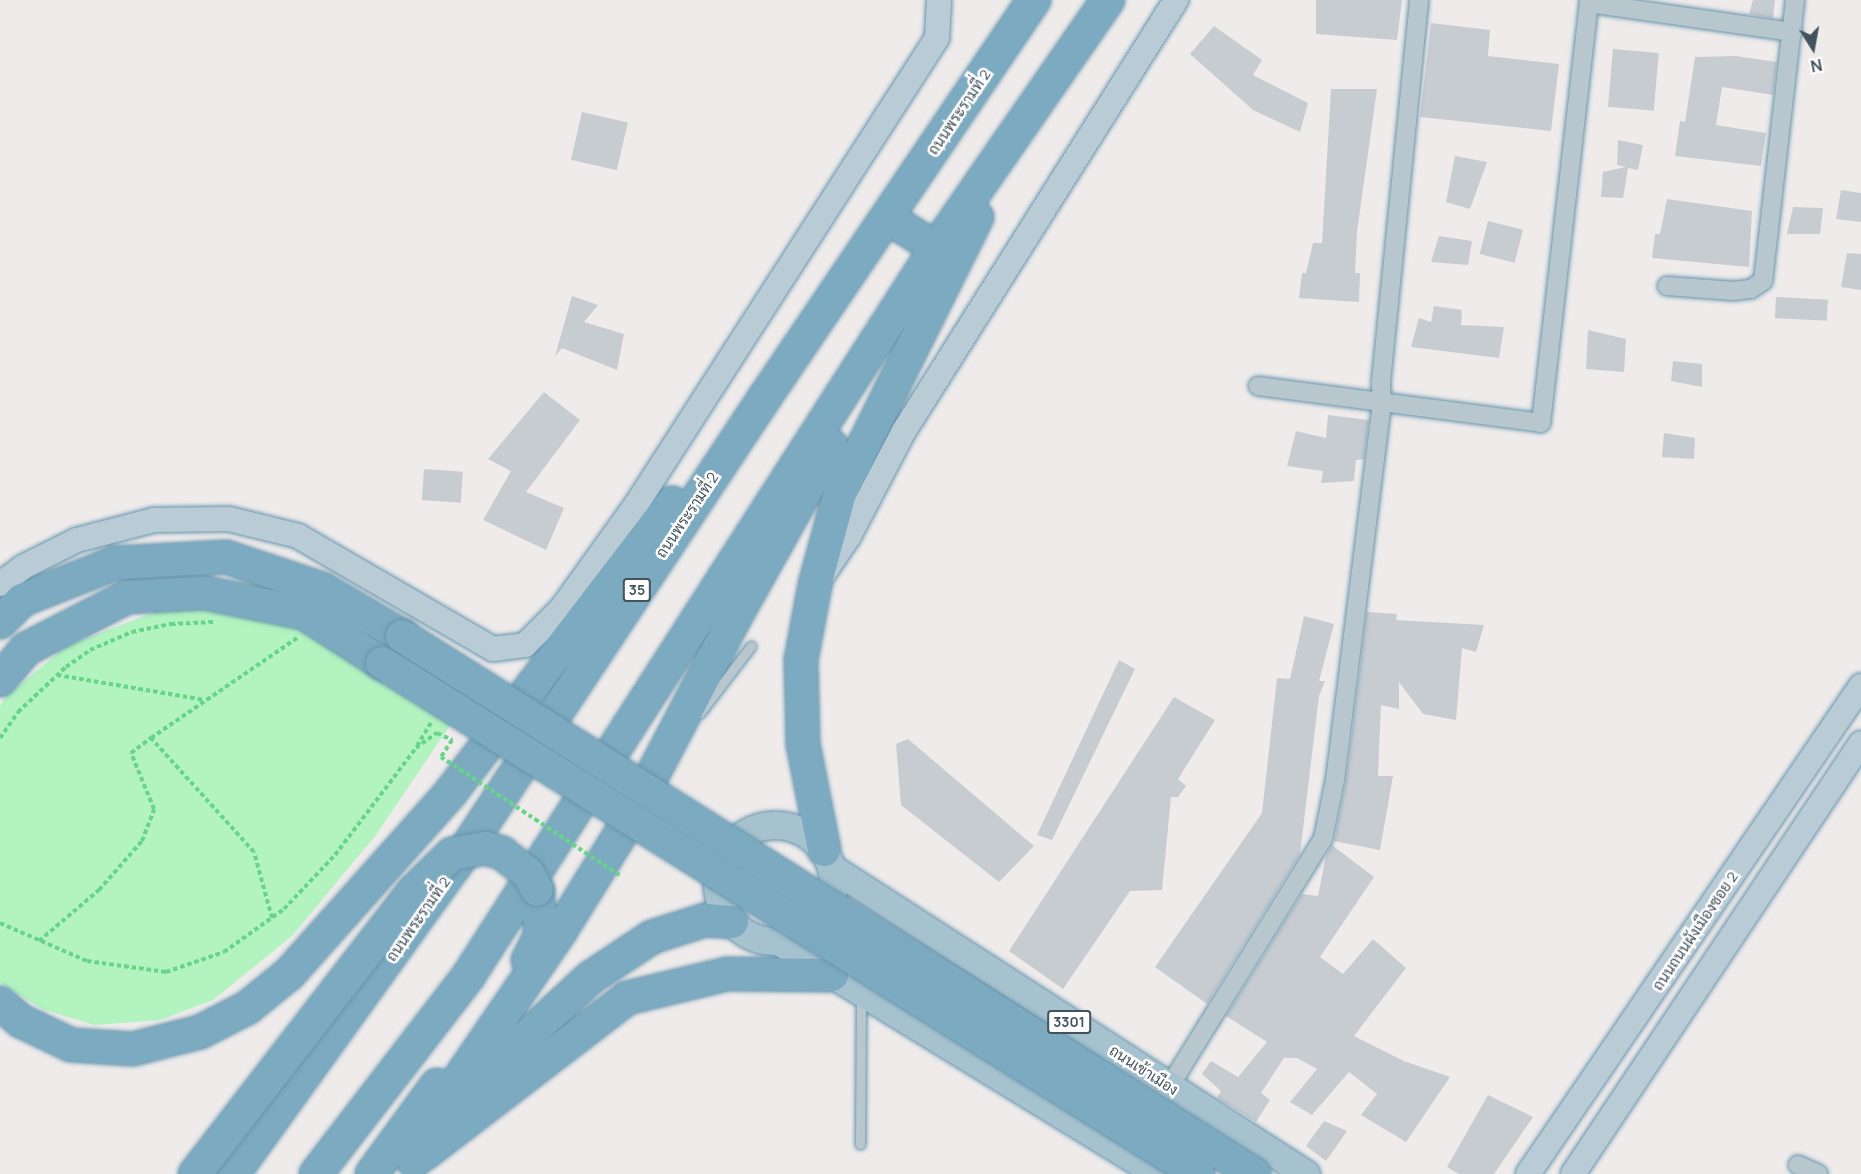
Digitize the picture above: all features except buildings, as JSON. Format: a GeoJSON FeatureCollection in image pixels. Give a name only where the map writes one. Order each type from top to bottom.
{"type":"FeatureCollection","features":[{"type":"Feature","properties":{"kind":"highway"},"geometry":{"type":"LineString","coordinates":[[1014,30],[1027,0]]}},
{"type":"Feature","properties":{"kind":"highway","name":"ถนนพระรามที่ 2"},"geometry":{"type":"LineString","coordinates":[[233,1174],[454,867],[765,397],[1034,0]]}},
{"type":"Feature","properties":{"kind":"highway"},"geometry":{"type":"LineString","coordinates":[[316,1174],[469,975],[936,249],[1108,0]]}},
{"type":"Feature","properties":{"kind":"highway"},"geometry":{"type":"LineString","coordinates":[[828,859],[803,744],[801,660],[815,585],[840,493],[1026,119]]}},
{"type":"Feature","properties":{"kind":"highway"},"geometry":{"type":"LineString","coordinates":[[888,218],[936,249]]}},
{"type":"Feature","properties":{"kind":"highway"},"geometry":{"type":"LineString","coordinates":[[409,1168],[455,1085],[561,930],[628,822],[733,621],[802,501],[936,249]]}},
{"type":"Feature","properties":{"kind":"highway"},"geometry":{"type":"LineString","coordinates":[[0,1003],[21,1021],[71,1046],[133,1049],[200,1032],[247,1008],[290,973],[451,792],[676,497],[765,397]]}},
{"type":"Feature","properties":{"kind":"highway"},"geometry":{"type":"LineString","coordinates":[[0,622],[22,600],[115,563],[226,557],[322,589],[402,636],[1254,1174]]}},
{"type":"Feature","properties":{"kind":"highway"},"geometry":{"type":"LineString","coordinates":[[0,680],[26,649],[127,597],[205,593],[304,613],[1198,1174]]}},
{"type":"Feature","properties":{"kind":"highway"},"geometry":{"type":"LineString","coordinates":[[653,778],[734,840]]}},
{"type":"Feature","properties":{"kind":"highway"},"geometry":{"type":"LineString","coordinates":[[628,822],[716,876]]}},
{"type":"Feature","properties":{"kind":"highway"},"geometry":{"type":"LineString","coordinates":[[195,1174],[434,869],[452,854],[485,848],[502,853],[528,873],[539,892],[541,934],[529,958],[372,1174]]}},
{"type":"Feature","properties":{"kind":"highway"},"geometry":{"type":"LineString","coordinates":[[409,1168],[481,1079],[590,978],[652,937],[705,920],[732,922]]}},
{"type":"Feature","properties":{"kind":"highway"},"geometry":{"type":"LineString","coordinates":[[409,1168],[627,998],[727,974],[832,975]]}},
{"type":"Feature","properties":{"kind":"main road"},"geometry":{"type":"LineString","coordinates":[[0,584],[23,567],[77,540],[154,520],[230,519],[298,536],[493,650],[525,645],[562,608],[636,505],[937,38],[939,0]]}},
{"type":"Feature","properties":{"kind":"main road"},"geometry":{"type":"LineString","coordinates":[[815,585],[849,536],[916,411],[1176,0]]}},
{"type":"Feature","properties":{"kind":"main road","name":"ถนนถนนผังเมืองซอย 2"},"geometry":{"type":"LineString","coordinates":[[1528,1174],[1861,686]]}},
{"type":"Feature","properties":{"kind":"main road"},"geometry":{"type":"LineString","coordinates":[[1573,1174],[1861,743]]}},
{"type":"Feature","properties":{"kind":"main road","name":"ถนนเข้าเมือง"},"geometry":{"type":"LineString","coordinates":[[734,840],[751,829],[771,824],[791,826],[810,835],[828,859],[1169,1087],[1306,1174]]}},
{"type":"Feature","properties":{"kind":"main road"},"geometry":{"type":"LineString","coordinates":[[734,840],[722,857],[716,876],[717,896],[732,922],[758,939],[778,941],[803,934],[823,917],[832,894],[828,859]]}},
{"type":"Feature","properties":{"kind":"main road"},"geometry":{"type":"LineString","coordinates":[[778,941],[1158,1174]]}},
{"type":"Feature","properties":{"kind":"main road"},"geometry":{"type":"LineString","coordinates":[[1610,1056],[1639,1072]]}},
{"type":"Feature","properties":{"kind":"street"},"geometry":{"type":"LineString","coordinates":[[1169,1087],[1323,839],[1335,780],[1382,404],[1381,382],[1419,0]]}},
{"type":"Feature","properties":{"kind":"street"},"geometry":{"type":"LineString","coordinates":[[1667,286],[1734,291],[1751,289],[1763,281],[1795,0]]}},
{"type":"Feature","properties":{"kind":"street"},"geometry":{"type":"LineString","coordinates":[[1258,386],[1541,423],[1589,2],[1792,32]]}},
{"type":"Feature","properties":{"kind":"street"},"geometry":{"type":"LineString","coordinates":[[1798,1164],[1818,1174]]}},
{"type":"Feature","properties":{"kind":"lane"},"geometry":{"type":"LineString","coordinates":[[653,778],[751,646]]}},
{"type":"Feature","properties":{"kind":"lane"},"geometry":{"type":"LineString","coordinates":[[860,1144],[861,992]]}},
{"type":"Feature","properties":{"kind":"path"},"geometry":{"type":"LineString","coordinates":[[0,738],[18,712],[57,675],[90,650],[132,632],[171,624],[220,622]]}},
{"type":"Feature","properties":{"kind":"path"},"geometry":{"type":"LineString","coordinates":[[290,636],[305,641]]}},
{"type":"Feature","properties":{"kind":"path"},"geometry":{"type":"LineString","coordinates":[[39,941],[99,890],[142,841],[154,809],[131,753],[297,638]]}},
{"type":"Feature","properties":{"kind":"path"},"geometry":{"type":"LineString","coordinates":[[57,675],[206,700]]}},
{"type":"Feature","properties":{"kind":"path"},"geometry":{"type":"LineString","coordinates":[[0,922],[87,961],[166,972],[224,952],[272,918],[336,855],[416,747],[435,716]]}},
{"type":"Feature","properties":{"kind":"path"},"geometry":{"type":"LineString","coordinates":[[416,747],[437,733],[452,740],[441,757],[622,877]]}},
{"type":"Feature","properties":{"kind":"path"},"geometry":{"type":"LineString","coordinates":[[151,738],[254,852],[272,918]]}},
{"type":"Feature","properties":{"kind":"green space"},"geometry":{"type":"Polygon","coordinates":[[[193,607],[280,617],[455,718],[376,835],[292,936],[213,1000],[160,1020],[94,1025],[42,1009],[0,983],[0,706],[7,695],[67,646],[157,611],[193,607]]]}}]}
